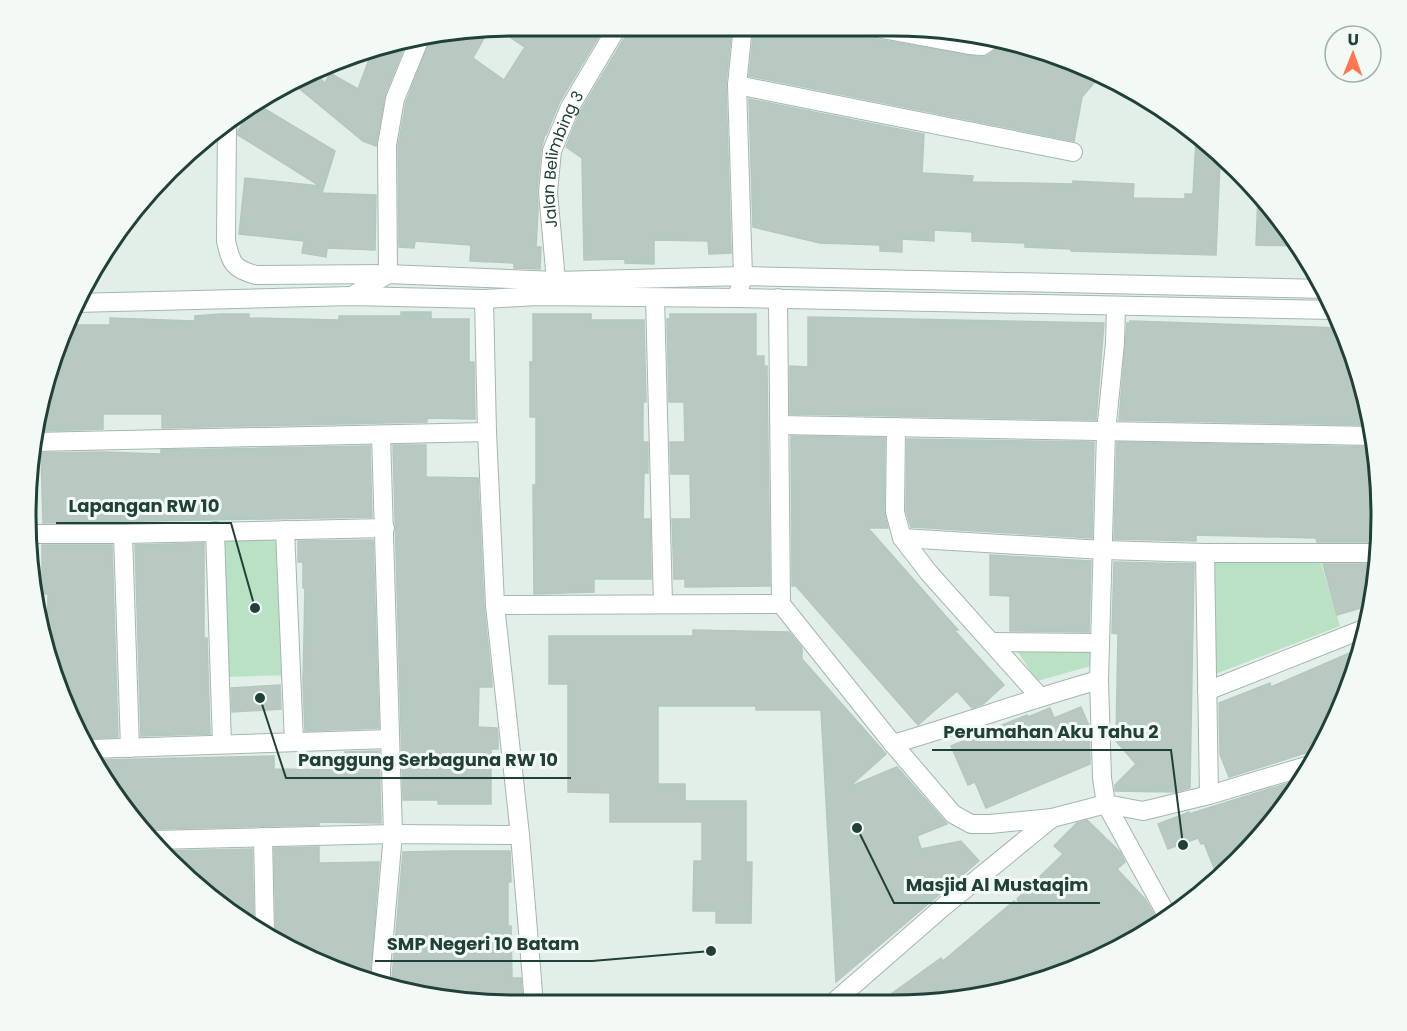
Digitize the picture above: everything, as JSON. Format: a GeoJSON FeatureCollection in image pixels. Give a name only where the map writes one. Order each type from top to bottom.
{"type":"FeatureCollection","features":[{"type":"Feature","properties":{"kind":"street","name":"Jalan Belimbing 3"},"geometry":{"type":"LineString","coordinates":[[556,281],[548,192],[552,152],[570,107],[612,36]]}},
{"type":"Feature","properties":{"kind":"street"},"geometry":{"type":"LineString","coordinates":[[737,298],[743,276],[737,85],[743,36]]}},
{"type":"Feature","properties":{"kind":"street"},"geometry":{"type":"LineString","coordinates":[[930,38],[976,46],[984,45]]}},
{"type":"Feature","properties":{"kind":"street"},"geometry":{"type":"LineString","coordinates":[[388,274],[387,145],[395,99],[417,46]]}},
{"type":"Feature","properties":{"kind":"street"},"geometry":{"type":"LineString","coordinates":[[737,85],[1073,152]]}},
{"type":"Feature","properties":{"kind":"street"},"geometry":{"type":"LineString","coordinates":[[227,133],[226,241],[230,258],[238,270],[256,276],[388,274],[556,281],[743,276],[1314,289]]}},
{"type":"Feature","properties":{"kind":"street"},"geometry":{"type":"LineString","coordinates":[[352,296],[388,274]]}},
{"type":"Feature","properties":{"kind":"street"},"geometry":{"type":"LineString","coordinates":[[537,296],[556,281]]}},
{"type":"Feature","properties":{"kind":"street"},"geometry":{"type":"LineString","coordinates":[[85,303],[352,296],[484,299],[537,296],[778,298],[1325,310]]}},
{"type":"Feature","properties":{"kind":"street"},"geometry":{"type":"LineString","coordinates":[[655,298],[663,604]]}},
{"type":"Feature","properties":{"kind":"street"},"geometry":{"type":"LineString","coordinates":[[778,298],[781,604],[893,744],[953,814],[971,824],[990,824],[1052,818],[1106,804],[1143,811],[1209,795],[1299,768]]}},
{"type":"Feature","properties":{"kind":"street"},"geometry":{"type":"LineString","coordinates":[[484,299],[495,605],[520,835],[533,995]]}},
{"type":"Feature","properties":{"kind":"street"},"geometry":{"type":"LineString","coordinates":[[1116,306],[1115,342],[1106,432],[1099,680],[1102,778],[1106,804],[1164,910]]}},
{"type":"Feature","properties":{"kind":"street"},"geometry":{"type":"LineString","coordinates":[[780,425],[1364,436]]}},
{"type":"Feature","properties":{"kind":"street"},"geometry":{"type":"LineString","coordinates":[[896,427],[895,512],[902,538],[929,573],[1040,697]]}},
{"type":"Feature","properties":{"kind":"street"},"geometry":{"type":"LineString","coordinates":[[42,442],[487,432]]}},
{"type":"Feature","properties":{"kind":"street"},"geometry":{"type":"LineString","coordinates":[[381,435],[393,834],[381,976]]}},
{"type":"Feature","properties":{"kind":"street"},"geometry":{"type":"LineString","coordinates":[[37,534],[385,528]]}},
{"type":"Feature","properties":{"kind":"street"},"geometry":{"type":"LineString","coordinates":[[285,530],[294,742]]}},
{"type":"Feature","properties":{"kind":"street"},"geometry":{"type":"LineString","coordinates":[[215,531],[222,744]]}},
{"type":"Feature","properties":{"kind":"street"},"geometry":{"type":"LineString","coordinates":[[123,534],[130,748]]}},
{"type":"Feature","properties":{"kind":"street"},"geometry":{"type":"LineString","coordinates":[[902,538],[1103,550],[1205,553],[1369,553]]}},
{"type":"Feature","properties":{"kind":"street"},"geometry":{"type":"LineString","coordinates":[[1205,553],[1209,795]]}},
{"type":"Feature","properties":{"kind":"street"},"geometry":{"type":"LineString","coordinates":[[495,605],[781,604]]}},
{"type":"Feature","properties":{"kind":"street"},"geometry":{"type":"LineString","coordinates":[[1207,692],[1357,632]]}},
{"type":"Feature","properties":{"kind":"street"},"geometry":{"type":"LineString","coordinates":[[992,642],[1100,643]]}},
{"type":"Feature","properties":{"kind":"street"},"geometry":{"type":"LineString","coordinates":[[893,744],[1099,680]]}},
{"type":"Feature","properties":{"kind":"street"},"geometry":{"type":"LineString","coordinates":[[97,749],[390,739]]}},
{"type":"Feature","properties":{"kind":"street"},"geometry":{"type":"LineString","coordinates":[[842,995],[943,907],[1052,818]]}},
{"type":"Feature","properties":{"kind":"street"},"geometry":{"type":"LineString","coordinates":[[162,840],[393,834],[520,835]]}},
{"type":"Feature","properties":{"kind":"street"},"geometry":{"type":"LineString","coordinates":[[264,837],[265,924]]}},
{"type":"Feature","properties":{"kind":"green space"},"geometry":{"type":"Polygon","coordinates":[[[286,539],[290,675],[224,677],[221,541],[286,539]]]}},
{"type":"Feature","properties":{"kind":"green space"},"geometry":{"type":"Polygon","coordinates":[[[1209,559],[1320,560],[1340,626],[1213,675],[1209,559]]]}},
{"type":"Feature","properties":{"kind":"green space"},"geometry":{"type":"Polygon","coordinates":[[[1090,649],[1091,666],[1037,681],[1018,652],[1090,649]]]}},
{"type":"Feature","properties":{"kind":"building"},"geometry":{"type":"Polygon","coordinates":[[[509,36],[599,36],[560,101],[545,134],[537,191],[536,247],[541,247],[540,269],[514,268],[514,263],[470,261],[471,245],[415,241],[414,248],[399,247],[398,146],[406,102],[428,44],[485,37],[473,58],[504,80],[525,47],[509,36]]]}},
{"type":"Feature","properties":{"kind":"building"},"geometry":{"type":"Polygon","coordinates":[[[626,36],[731,36],[726,85],[731,253],[709,254],[708,241],[654,240],[654,264],[625,263],[625,259],[584,260],[582,158],[566,147],[580,112],[626,36]]]}},
{"type":"Feature","properties":{"kind":"building"},"geometry":{"type":"Polygon","coordinates":[[[753,36],[862,36],[981,57],[998,48],[1046,61],[1095,81],[1082,97],[1074,141],[749,76],[753,36]]]}},
{"type":"Feature","properties":{"kind":"building"},"geometry":{"type":"Polygon","coordinates":[[[403,49],[385,95],[376,146],[363,141],[298,88],[319,78],[325,83],[330,73],[358,89],[369,58],[403,49]]]}},
{"type":"Feature","properties":{"kind":"building"},"geometry":{"type":"Polygon","coordinates":[[[749,99],[924,134],[922,173],[973,176],[972,182],[1073,184],[1073,181],[1134,184],[1133,198],[1185,199],[1185,194],[1193,194],[1196,145],[1220,166],[1216,255],[1071,251],[1071,249],[1025,247],[1025,243],[972,241],[972,232],[934,230],[934,241],[902,239],[902,252],[880,251],[880,245],[820,243],[753,227],[749,99]]]}},
{"type":"Feature","properties":{"kind":"building"},"geometry":{"type":"Polygon","coordinates":[[[263,108],[335,151],[322,193],[376,195],[375,250],[327,248],[326,257],[302,253],[304,241],[239,234],[245,178],[320,186],[238,135],[245,120],[263,108]]]}},
{"type":"Feature","properties":{"kind":"building"},"geometry":{"type":"Polygon","coordinates":[[[1258,206],[1288,246],[1256,245],[1258,206]]]}},
{"type":"Feature","properties":{"kind":"building"},"geometry":{"type":"Polygon","coordinates":[[[401,312],[431,312],[431,319],[469,319],[469,362],[474,362],[475,419],[427,418],[427,422],[162,428],[162,414],[103,414],[103,429],[44,431],[52,391],[75,325],[110,325],[110,318],[195,321],[195,316],[220,314],[249,314],[249,318],[339,320],[339,316],[401,316],[401,312]]]}},
{"type":"Feature","properties":{"kind":"building"},"geometry":{"type":"Polygon","coordinates":[[[533,314],[591,314],[591,320],[644,320],[646,402],[643,402],[643,442],[648,442],[648,473],[644,473],[643,519],[650,519],[651,579],[594,579],[594,592],[534,594],[533,485],[536,485],[536,417],[530,417],[533,314]]]}},
{"type":"Feature","properties":{"kind":"building"},"geometry":{"type":"Polygon","coordinates":[[[670,314],[756,314],[756,356],[764,356],[764,366],[767,366],[770,586],[685,587],[685,579],[674,579],[672,519],[691,519],[690,474],[671,474],[670,442],[685,442],[684,402],[669,402],[667,319],[670,319],[670,314]]]}},
{"type":"Feature","properties":{"kind":"building"},"geometry":{"type":"Polygon","coordinates":[[[808,317],[1104,323],[1096,420],[790,414],[790,366],[808,367],[808,317]]]}},
{"type":"Feature","properties":{"kind":"building"},"geometry":{"type":"Polygon","coordinates":[[[1130,321],[1333,328],[1346,361],[1362,425],[1119,420],[1127,323],[1130,321]]]}},
{"type":"Feature","properties":{"kind":"building"},"geometry":{"type":"Polygon","coordinates":[[[791,436],[885,438],[884,512],[888,528],[868,528],[1004,685],[983,704],[972,708],[957,691],[918,725],[796,586],[792,586],[791,436]]]}},
{"type":"Feature","properties":{"kind":"building"},"geometry":{"type":"Polygon","coordinates":[[[907,439],[1094,442],[1092,538],[911,527],[906,511],[907,439]]]}},
{"type":"Feature","properties":{"kind":"building"},"geometry":{"type":"Polygon","coordinates":[[[1117,442],[1366,447],[1371,516],[1370,539],[1367,539],[1368,542],[1317,542],[1316,538],[1196,535],[1196,541],[1114,539],[1117,442]]]}},
{"type":"Feature","properties":{"kind":"building"},"geometry":{"type":"Polygon","coordinates":[[[393,445],[426,445],[426,477],[478,478],[484,606],[492,687],[479,687],[478,727],[497,728],[498,749],[491,749],[491,804],[438,804],[438,800],[403,800],[393,445]]]}},
{"type":"Feature","properties":{"kind":"building"},"geometry":{"type":"Polygon","coordinates":[[[370,446],[372,517],[43,523],[41,453],[161,454],[161,450],[370,446]]]}},
{"type":"Feature","properties":{"kind":"building"},"geometry":{"type":"Polygon","coordinates":[[[373,540],[379,728],[305,731],[303,684],[305,588],[303,588],[303,562],[298,562],[298,541],[373,540]]]}},
{"type":"Feature","properties":{"kind":"building"},"geometry":{"type":"Polygon","coordinates":[[[204,543],[204,638],[207,638],[210,734],[141,736],[135,545],[204,543]]]}},
{"type":"Feature","properties":{"kind":"building"},"geometry":{"type":"Polygon","coordinates":[[[42,545],[112,545],[118,737],[91,739],[85,728],[61,670],[47,620],[48,594],[43,594],[42,545]]]}},
{"type":"Feature","properties":{"kind":"building"},"geometry":{"type":"Polygon","coordinates":[[[990,555],[1091,561],[1089,632],[1010,631],[1010,596],[990,595],[990,555]]]}},
{"type":"Feature","properties":{"kind":"building"},"geometry":{"type":"Polygon","coordinates":[[[1114,562],[1194,564],[1190,788],[1175,792],[1115,791],[1115,785],[1136,764],[1116,741],[1118,634],[1112,633],[1114,562]]]}},
{"type":"Feature","properties":{"kind":"building"},"geometry":{"type":"Polygon","coordinates":[[[1323,564],[1368,564],[1362,608],[1337,615],[1323,564]]]}},
{"type":"Feature","properties":{"kind":"building"},"geometry":{"type":"Polygon","coordinates":[[[693,630],[789,632],[802,648],[802,659],[886,754],[849,787],[897,767],[947,824],[917,836],[921,849],[961,841],[979,861],[836,982],[821,710],[756,710],[756,706],[658,706],[658,784],[685,784],[685,801],[746,801],[746,862],[752,862],[751,923],[716,923],[716,911],[693,911],[694,861],[702,861],[702,822],[610,822],[610,793],[568,792],[568,684],[549,684],[549,636],[693,636],[693,630]]]}},
{"type":"Feature","properties":{"kind":"building"},"geometry":{"type":"Polygon","coordinates":[[[1351,652],[1335,699],[1309,752],[1229,777],[1220,754],[1219,703],[1270,683],[1271,687],[1351,652]]]}},
{"type":"Feature","properties":{"kind":"building"},"geometry":{"type":"Polygon","coordinates":[[[280,685],[281,709],[232,712],[231,688],[280,685]]]}},
{"type":"Feature","properties":{"kind":"building"},"geometry":{"type":"Polygon","coordinates":[[[1081,707],[1089,726],[1090,764],[986,808],[975,782],[968,785],[951,746],[1050,708],[1054,718],[1081,707]]]}},
{"type":"Feature","properties":{"kind":"building"},"geometry":{"type":"Polygon","coordinates":[[[379,751],[381,823],[319,822],[319,825],[153,829],[103,760],[274,756],[274,769],[344,770],[345,752],[379,751]]]}},
{"type":"Feature","properties":{"kind":"building"},"geometry":{"type":"Polygon","coordinates":[[[1289,783],[1252,832],[1215,870],[1204,843],[1201,844],[1198,838],[1168,849],[1158,824],[1189,812],[1189,814],[1289,783]]]}},
{"type":"Feature","properties":{"kind":"building"},"geometry":{"type":"Polygon","coordinates":[[[1087,820],[1120,852],[1125,862],[1117,869],[1145,899],[1155,916],[1104,946],[1046,970],[1016,979],[954,991],[890,995],[941,958],[943,961],[1014,901],[1021,909],[1017,899],[1063,854],[1054,846],[1077,823],[1087,820]]]}},
{"type":"Feature","properties":{"kind":"building"},"geometry":{"type":"Polygon","coordinates":[[[319,847],[319,863],[379,862],[371,973],[332,959],[276,931],[274,848],[319,847]]]}},
{"type":"Feature","properties":{"kind":"building"},"geometry":{"type":"Polygon","coordinates":[[[252,849],[254,917],[199,876],[172,851],[252,849]]]}},
{"type":"Feature","properties":{"kind":"building"},"geometry":{"type":"Polygon","coordinates":[[[510,851],[511,882],[508,882],[508,926],[511,926],[512,978],[521,978],[522,995],[453,991],[392,979],[403,852],[510,851]]]}},
{"type":"Feature","properties":{"kind":"place","name":"Lapangan RW 10"},"geometry":{"type":"Point","coordinates":[255,608]}},
{"type":"Feature","properties":{"kind":"place","name":"Panggung Serbaguna RW 10"},"geometry":{"type":"Point","coordinates":[260,698]}},
{"type":"Feature","properties":{"kind":"place","name":"Masjid Al Mustaqim"},"geometry":{"type":"Point","coordinates":[857,828]}},
{"type":"Feature","properties":{"kind":"place","name":"Perumahan Aku Tahu 2"},"geometry":{"type":"Point","coordinates":[1183,845]}},
{"type":"Feature","properties":{"kind":"place","name":"SMP Negeri 10 Batam"},"geometry":{"type":"Point","coordinates":[711,951]}}]}
